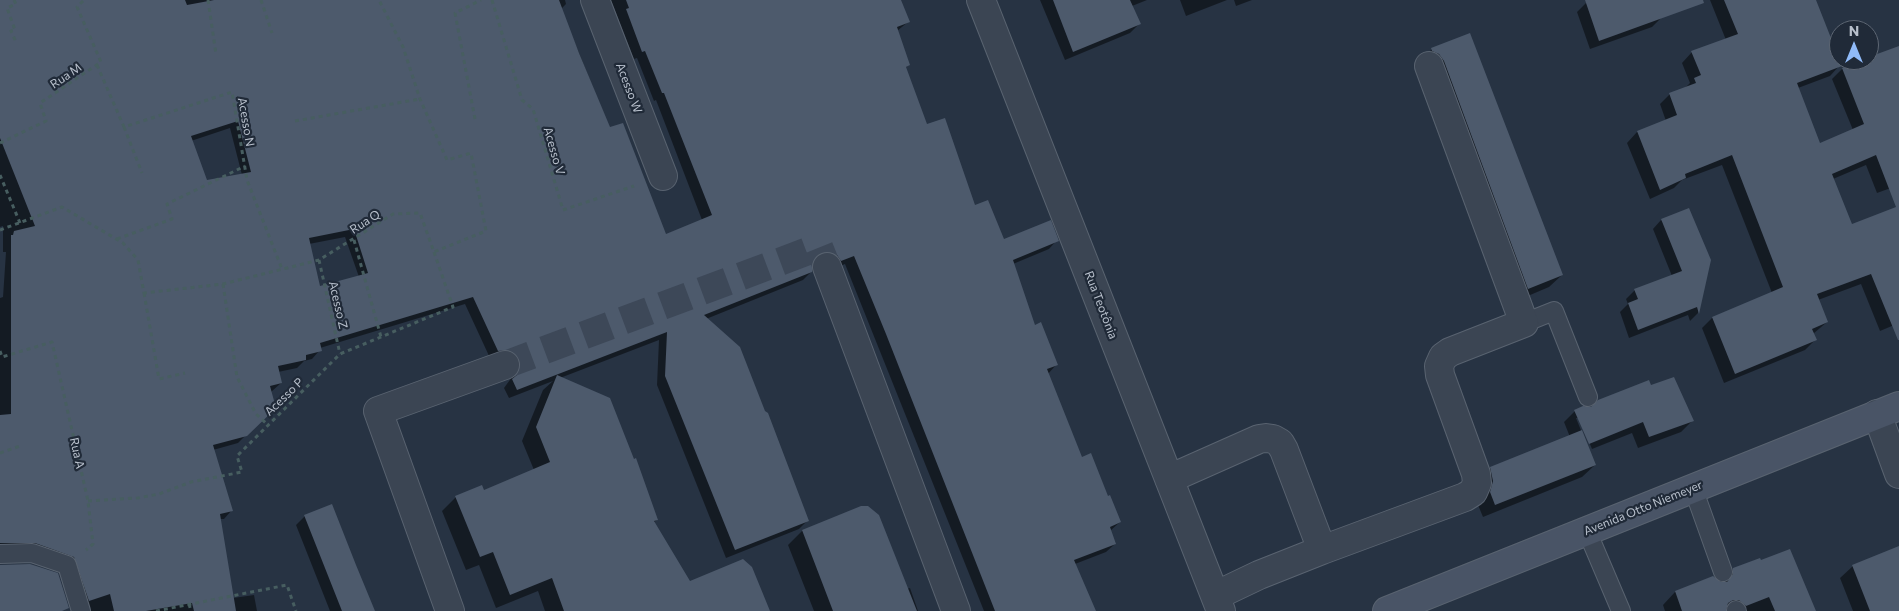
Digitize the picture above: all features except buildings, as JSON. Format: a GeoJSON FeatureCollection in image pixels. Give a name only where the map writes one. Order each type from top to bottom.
{"type":"FeatureCollection","features":[{"type":"Feature","properties":{"kind":"main road","name":"Avenida Otto Niemeyer"},"geometry":{"type":"LineString","coordinates":[[1387,611],[1888,410]]}},
{"type":"Feature","properties":{"kind":"street","name":"Acesso W"},"geometry":{"type":"LineString","coordinates":[[595,0],[663,176]]}},
{"type":"Feature","properties":{"kind":"street","name":"Rua Teotônia"},"geometry":{"type":"LineString","coordinates":[[981,0],[1218,603]]}},
{"type":"Feature","properties":{"kind":"street"},"geometry":{"type":"LineString","coordinates":[[1218,603],[1259,575],[1465,497],[1473,492],[1477,483],[1476,474],[1440,375],[1439,366],[1443,357],[1450,352],[1524,322],[1429,66]]}},
{"type":"Feature","properties":{"kind":"street"},"geometry":{"type":"LineString","coordinates":[[827,267],[956,611]]}},
{"type":"Feature","properties":{"kind":"street"},"geometry":{"type":"LineString","coordinates":[[450,611],[378,411],[505,365]]}},
{"type":"Feature","properties":{"kind":"street"},"geometry":{"type":"LineString","coordinates":[[1888,410],[1899,474]]}},
{"type":"Feature","properties":{"kind":"street"},"geometry":{"type":"LineString","coordinates":[[1169,479],[1259,439],[1274,439],[1284,450],[1322,550]]}},
{"type":"Feature","properties":{"kind":"lane"},"geometry":{"type":"LineString","coordinates":[[1524,322],[1554,311],[1588,397]]}},
{"type":"Feature","properties":{"kind":"lane"},"geometry":{"type":"LineString","coordinates":[[1693,488],[1723,572]]}},
{"type":"Feature","properties":{"kind":"lane"},"geometry":{"type":"LineString","coordinates":[[1587,531],[1621,611]]}},
{"type":"Feature","properties":{"kind":"lane"},"geometry":{"type":"LineString","coordinates":[[0,554],[32,553],[67,566],[81,611]]}},
{"type":"Feature","properties":{"kind":"path"},"geometry":{"type":"LineString","coordinates":[[14,0],[16,4],[7,8],[15,30],[12,31],[16,42]]}},
{"type":"Feature","properties":{"kind":"path","name":"Rua M"},"geometry":{"type":"LineString","coordinates":[[0,143],[46,121],[40,103],[101,62],[78,7],[84,0]]}},
{"type":"Feature","properties":{"kind":"path"},"geometry":{"type":"LineString","coordinates":[[208,0],[216,54]]}},
{"type":"Feature","properties":{"kind":"path"},"geometry":{"type":"LineString","coordinates":[[261,0],[272,34]]}},
{"type":"Feature","properties":{"kind":"path"},"geometry":{"type":"LineString","coordinates":[[379,0],[403,47],[420,99],[447,160],[471,153],[486,231],[434,252]]}},
{"type":"Feature","properties":{"kind":"path"},"geometry":{"type":"LineString","coordinates":[[475,118],[455,13],[481,0]]}},
{"type":"Feature","properties":{"kind":"path","name":"Acesso V"},"geometry":{"type":"LineString","coordinates":[[492,0],[522,100],[533,109],[563,210],[663,176]]}},
{"type":"Feature","properties":{"kind":"path"},"geometry":{"type":"LineString","coordinates":[[97,65],[142,173]]}},
{"type":"Feature","properties":{"kind":"path","name":"Acesso N"},"geometry":{"type":"LineString","coordinates":[[124,127],[232,92],[247,180],[282,269]]}},
{"type":"Feature","properties":{"kind":"path"},"geometry":{"type":"LineString","coordinates":[[295,121],[420,99]]}},
{"type":"Feature","properties":{"kind":"path"},"geometry":{"type":"LineString","coordinates":[[117,240],[172,219],[168,204],[244,166]]}},
{"type":"Feature","properties":{"kind":"path"},"geometry":{"type":"LineString","coordinates":[[0,175],[20,222]]}},
{"type":"Feature","properties":{"kind":"path"},"geometry":{"type":"LineString","coordinates":[[0,230],[62,207],[123,243],[138,260],[160,379],[185,373]]}},
{"type":"Feature","properties":{"kind":"path","name":"Rua Q"},"geometry":{"type":"LineString","coordinates":[[144,293],[223,284],[318,260],[354,240],[393,214],[420,213],[434,252]]}},
{"type":"Feature","properties":{"kind":"path"},"geometry":{"type":"LineString","coordinates":[[354,240],[381,337]]}},
{"type":"Feature","properties":{"kind":"path","name":"Acesso P"},"geometry":{"type":"LineString","coordinates":[[88,501],[138,498],[159,494],[191,482],[242,472],[236,456],[340,354],[453,307],[434,252]]}},
{"type":"Feature","properties":{"kind":"path","name":"Acesso Z"},"geometry":{"type":"LineString","coordinates":[[318,260],[340,354]]}},
{"type":"Feature","properties":{"kind":"path"},"geometry":{"type":"LineString","coordinates":[[223,284],[236,377],[256,414],[268,425]]}},
{"type":"Feature","properties":{"kind":"path","name":"Rua A"},"geometry":{"type":"LineString","coordinates":[[0,351],[2,357],[52,342],[88,501],[93,544],[67,566]]}},
{"type":"Feature","properties":{"kind":"path"},"geometry":{"type":"LineString","coordinates":[[0,453],[20,446]]}},
{"type":"Feature","properties":{"kind":"path"},"geometry":{"type":"LineString","coordinates":[[156,611],[287,585],[296,611]]}},
{"type":"Feature","properties":{"kind":"path"},"geometry":{"type":"LineString","coordinates":[[189,604],[190,611]]}},
{"type":"Feature","properties":{"kind":"tunnel"},"geometry":{"type":"LineString","coordinates":[[505,365],[819,247],[827,267]]}}]}
